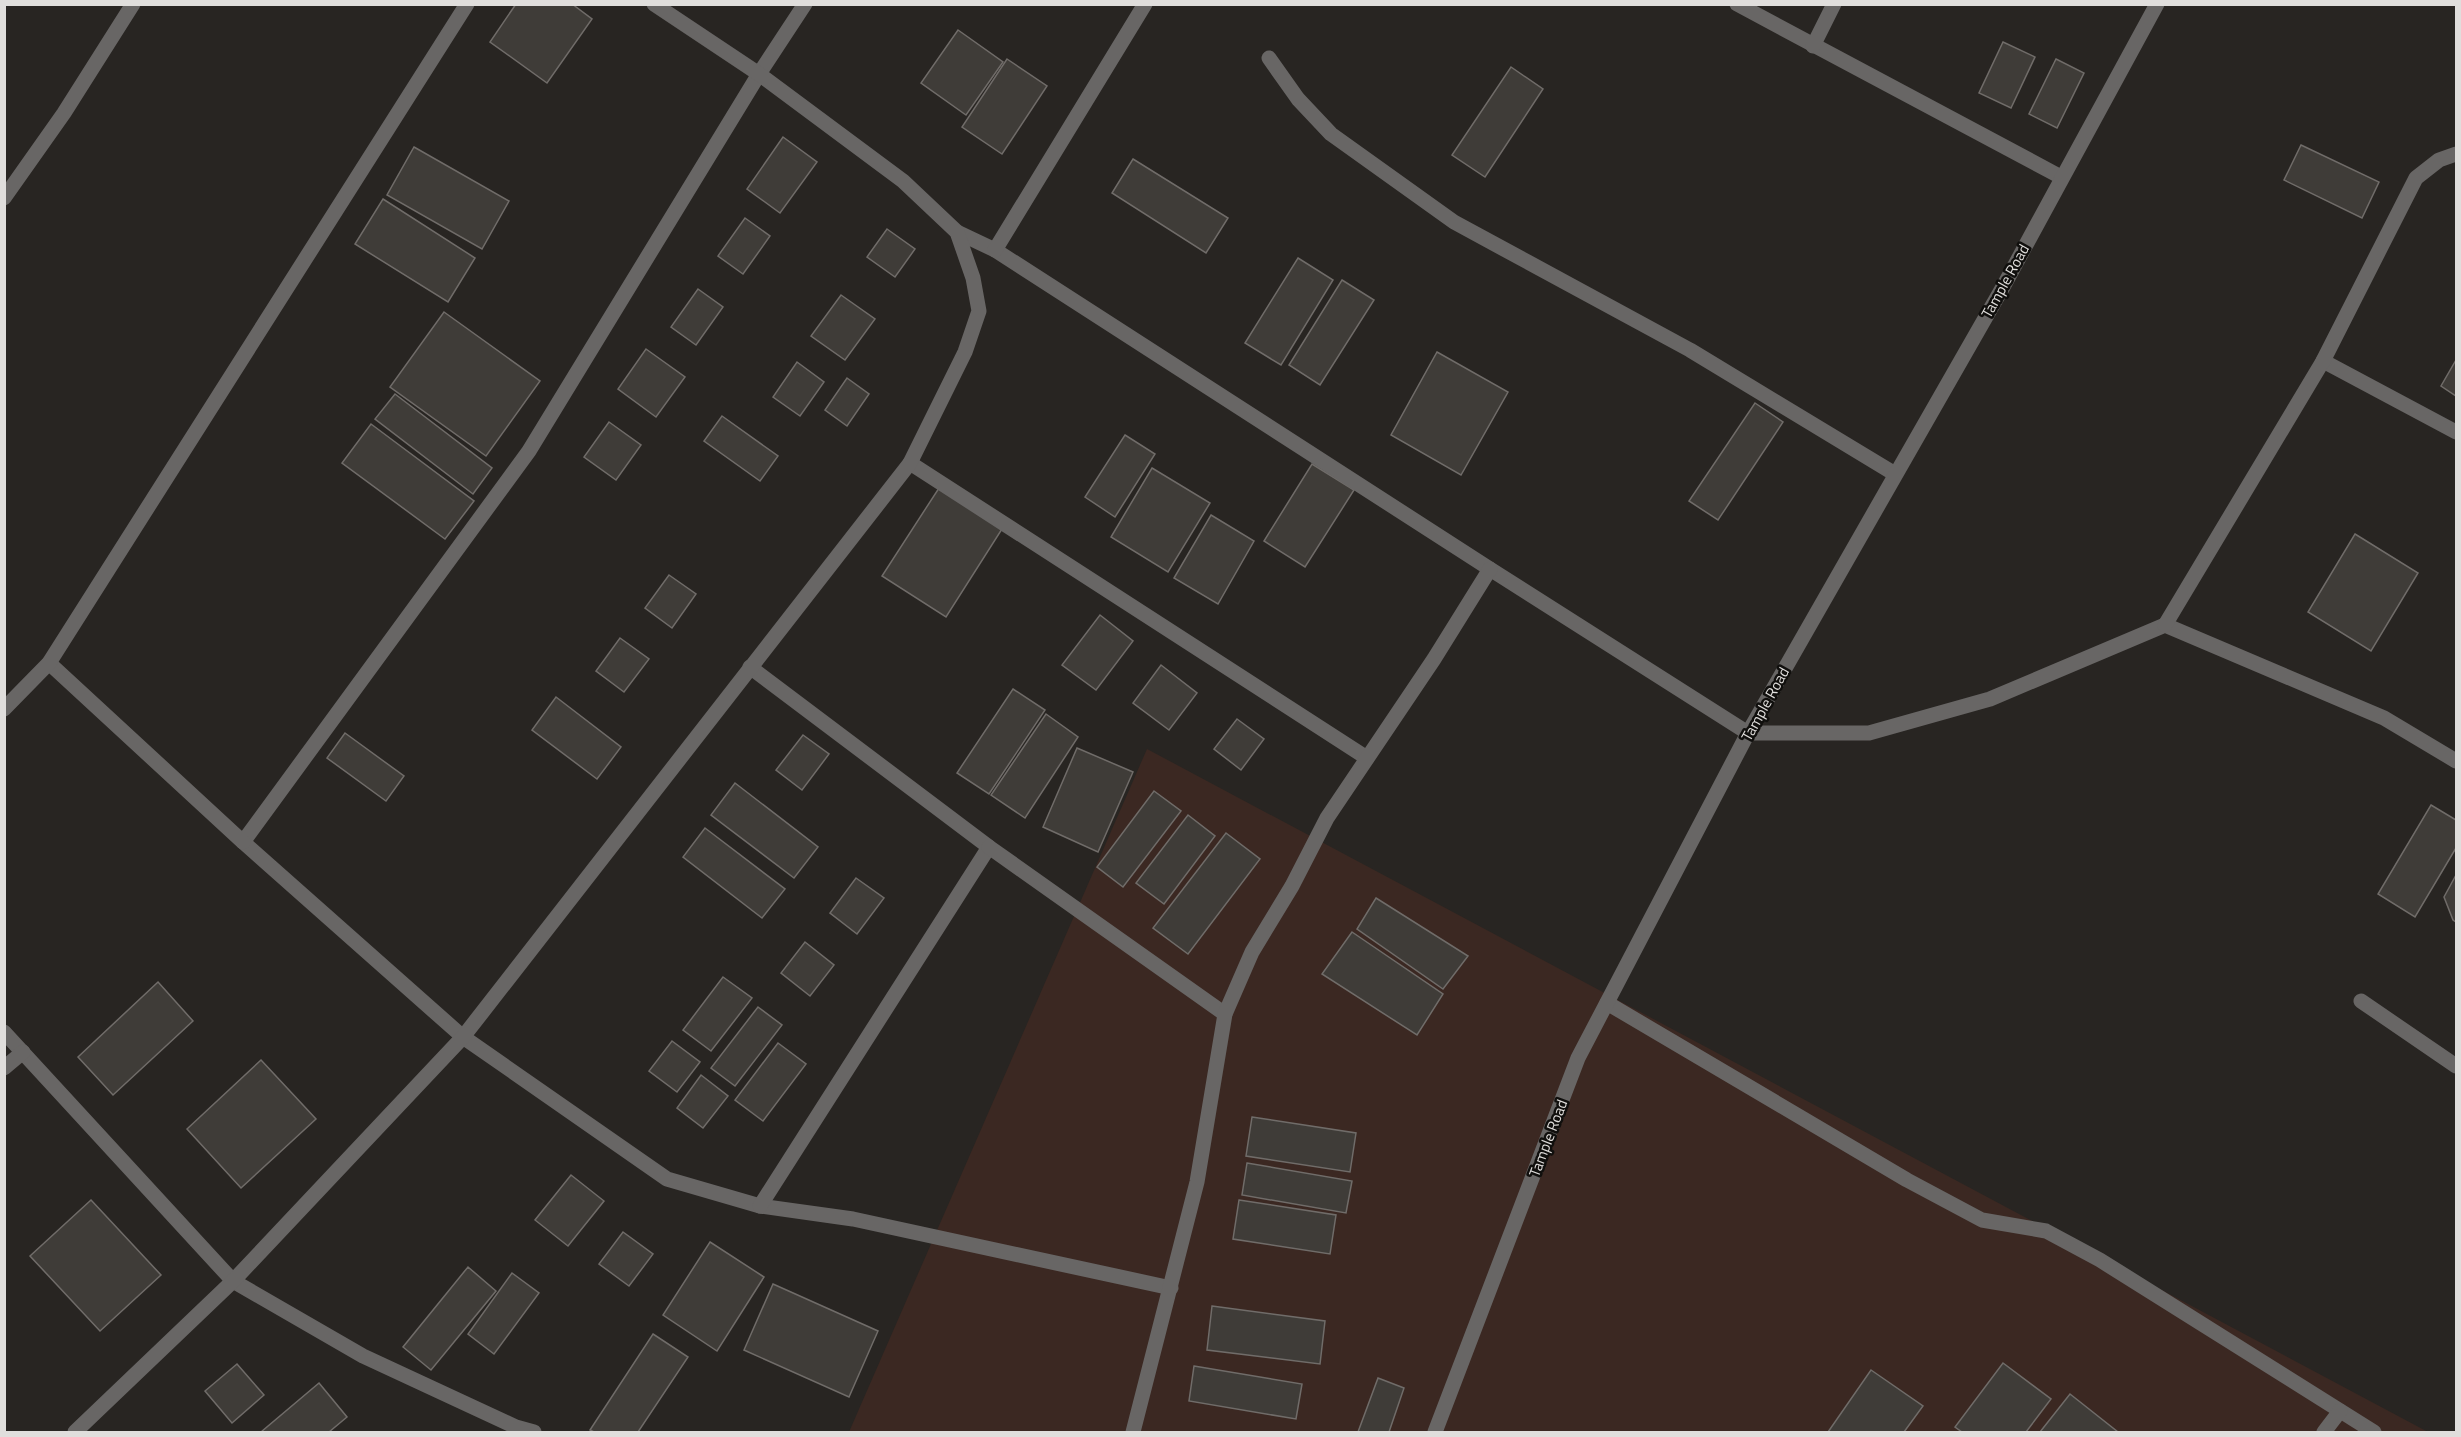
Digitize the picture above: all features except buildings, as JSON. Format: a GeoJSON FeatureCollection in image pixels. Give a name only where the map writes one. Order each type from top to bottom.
{"type":"FeatureCollection","features":[{"type":"Feature","properties":{"kind":"street"},"geometry":{"type":"LineString","coordinates":[[4,198],[64,113],[133,4]]}},
{"type":"Feature","properties":{"kind":"street"},"geometry":{"type":"LineString","coordinates":[[4,709],[49,663],[467,4]]}},
{"type":"Feature","properties":{"kind":"street"},"geometry":{"type":"LineString","coordinates":[[654,4],[759,74],[903,181],[957,232],[995,250],[1748,733],[1869,733],[1990,699],[2165,625],[2323,361],[2416,178],[2439,160],[2457,154]]}},
{"type":"Feature","properties":{"kind":"street"},"geometry":{"type":"LineString","coordinates":[[243,842],[530,451],[759,74],[805,4]]}},
{"type":"Feature","properties":{"kind":"street"},"geometry":{"type":"LineString","coordinates":[[995,250],[1145,4]]}},
{"type":"Feature","properties":{"kind":"street"},"geometry":{"type":"LineString","coordinates":[[1737,4],[2061,177]]}},
{"type":"Feature","properties":{"kind":"street"},"geometry":{"type":"LineString","coordinates":[[1813,46],[1834,4]]}},
{"type":"Feature","properties":{"kind":"street","name":"Tample Road"},"geometry":{"type":"LineString","coordinates":[[1435,1432],[1578,1058],[1748,733],[2003,287],[2157,4]]}},
{"type":"Feature","properties":{"kind":"street"},"geometry":{"type":"LineString","coordinates":[[1269,58],[1298,99],[1331,134],[1454,222],[1690,350],[1895,474]]}},
{"type":"Feature","properties":{"kind":"street"},"geometry":{"type":"LineString","coordinates":[[75,1432],[233,1281],[463,1037],[910,463],[964,352],[979,312],[973,278],[957,232]]}},
{"type":"Feature","properties":{"kind":"street"},"geometry":{"type":"LineString","coordinates":[[2323,361],[2457,432]]}},
{"type":"Feature","properties":{"kind":"street"},"geometry":{"type":"LineString","coordinates":[[910,463],[1368,758]]}},
{"type":"Feature","properties":{"kind":"street"},"geometry":{"type":"LineString","coordinates":[[1133,1432],[1197,1182],[1225,1014],[1252,952],[1293,886],[1327,818],[1490,569]]}},
{"type":"Feature","properties":{"kind":"street"},"geometry":{"type":"LineString","coordinates":[[2165,625],[2384,718],[2457,761]]}},
{"type":"Feature","properties":{"kind":"street"},"geometry":{"type":"LineString","coordinates":[[49,663],[243,842],[463,1037],[667,1179],[760,1206],[853,1219],[1171,1288]]}},
{"type":"Feature","properties":{"kind":"street"},"geometry":{"type":"LineString","coordinates":[[750,667],[989,847],[1225,1014]]}},
{"type":"Feature","properties":{"kind":"street"},"geometry":{"type":"LineString","coordinates":[[760,1206],[989,847]]}},
{"type":"Feature","properties":{"kind":"street"},"geometry":{"type":"LineString","coordinates":[[2361,1001],[2457,1066]]}},
{"type":"Feature","properties":{"kind":"street"},"geometry":{"type":"LineString","coordinates":[[1607,1003],[1907,1180],[1982,1220],[2046,1231],[2100,1260],[2374,1432]]}},
{"type":"Feature","properties":{"kind":"street"},"geometry":{"type":"LineString","coordinates":[[4,1032],[233,1281],[363,1356],[513,1430],[534,1432]]}},
{"type":"Feature","properties":{"kind":"street"},"geometry":{"type":"LineString","coordinates":[[4,1068],[23,1052]]}},
{"type":"Feature","properties":{"kind":"street"},"geometry":{"type":"LineString","coordinates":[[2324,1432],[2340,1411]]}},
{"type":"Feature","properties":{"kind":"shaded area"},"geometry":{"type":"Polygon","coordinates":[[[1147,749],[2428,1432],[849,1432],[1147,749]]]}}]}
